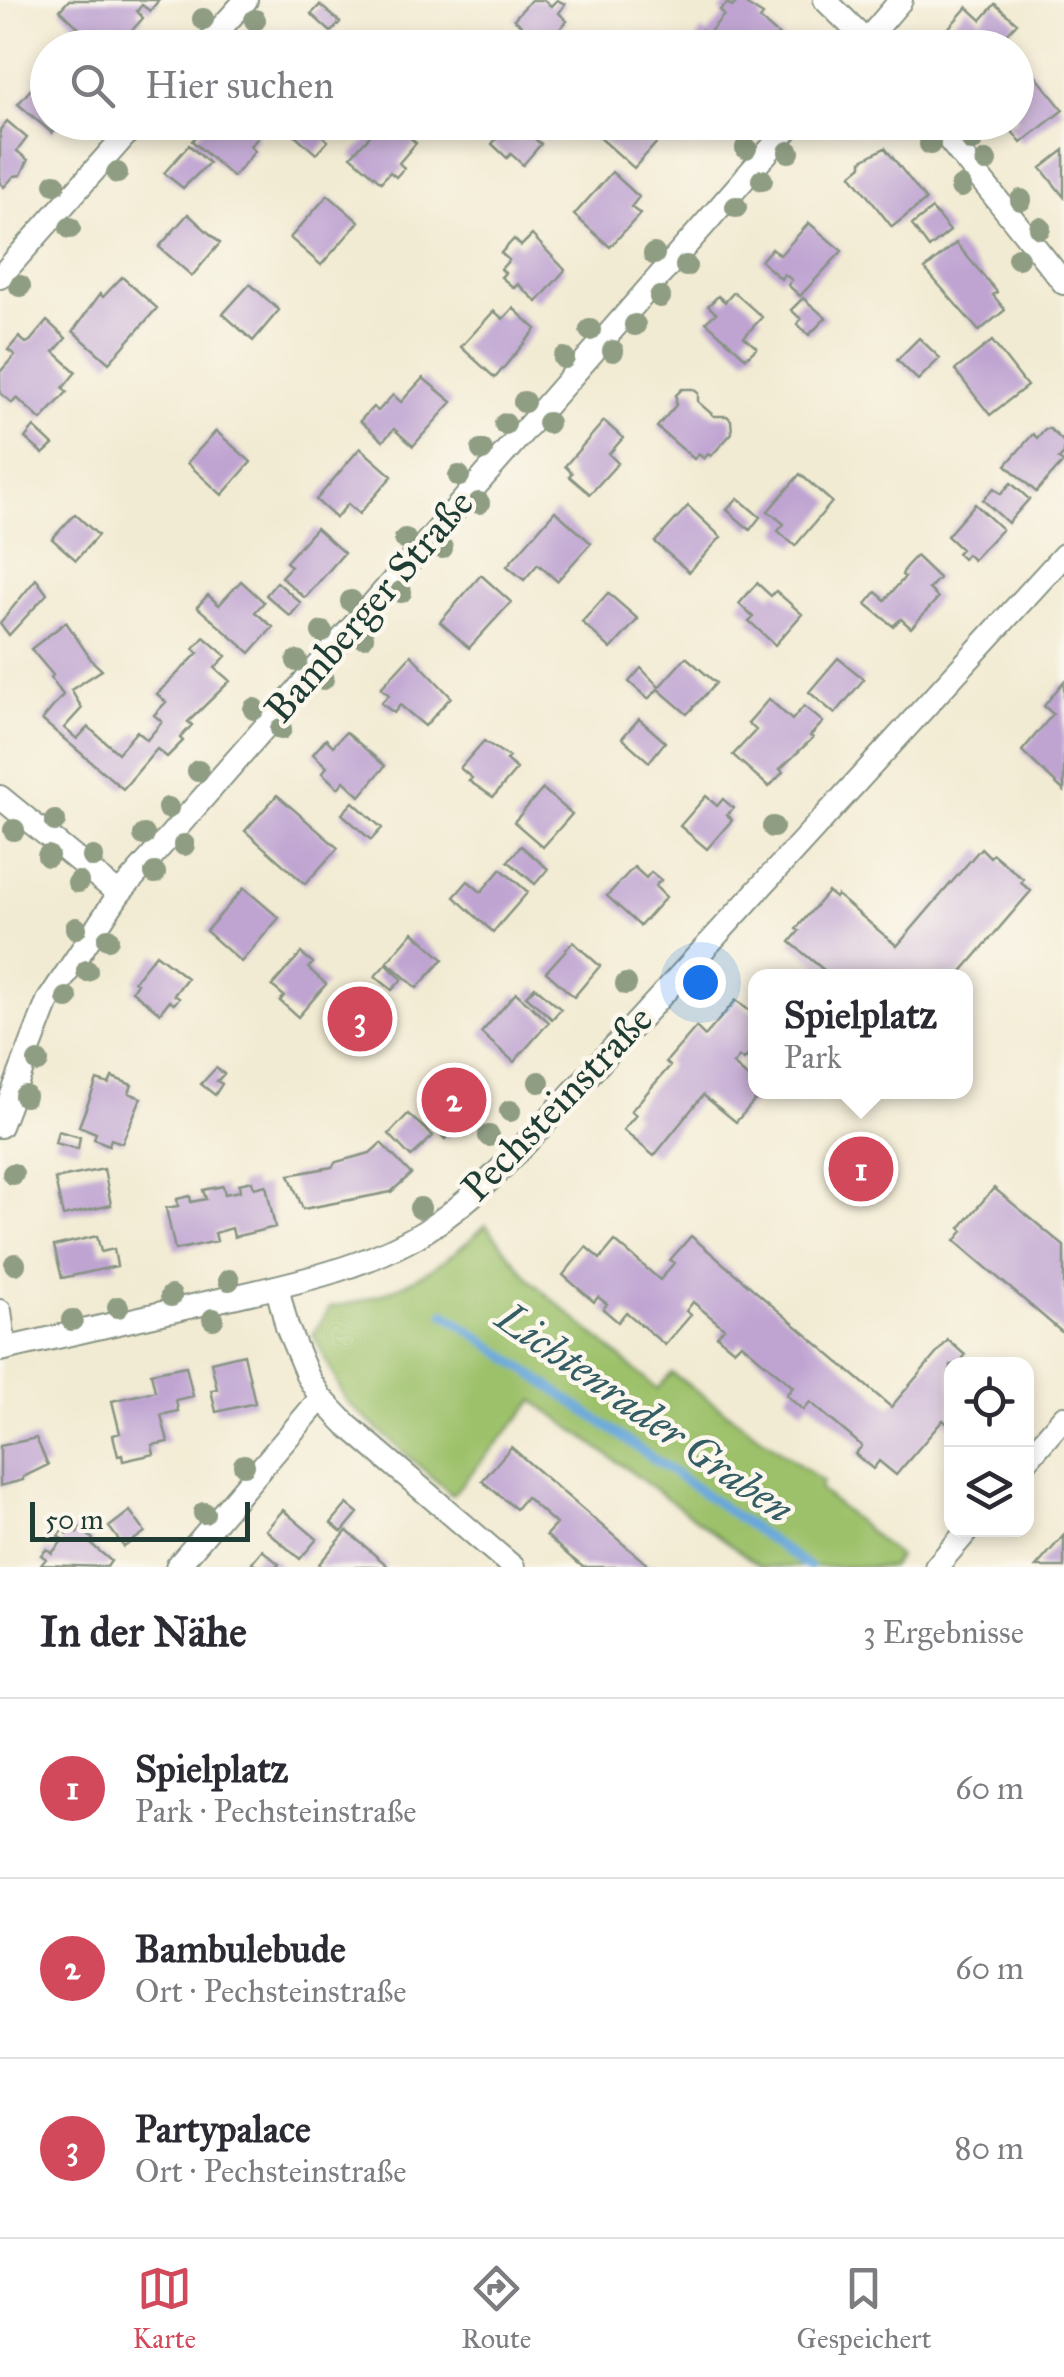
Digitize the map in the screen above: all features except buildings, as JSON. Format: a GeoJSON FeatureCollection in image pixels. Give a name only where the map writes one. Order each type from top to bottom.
{"type":"FeatureCollection","features":[{"type":"Feature","properties":{"kind":"street"},"geometry":{"type":"LineString","coordinates":[[220,30],[246,0]]}},
{"type":"Feature","properties":{"kind":"street"},"geometry":{"type":"LineString","coordinates":[[825,0],[854,30]]}},
{"type":"Feature","properties":{"kind":"street"},"geometry":{"type":"LineString","coordinates":[[878,30],[901,0]]}},
{"type":"Feature","properties":{"kind":"street"},"geometry":{"type":"LineString","coordinates":[[0,278],[121,140]]}},
{"type":"Feature","properties":{"kind":"street","name":"Bamberger Straße"},"geometry":{"type":"LineString","coordinates":[[0,1126],[48,1001],[119,894],[778,140]]}},
{"type":"Feature","properties":{"kind":"street"},"geometry":{"type":"LineString","coordinates":[[950,140],[1064,282]]}},
{"type":"Feature","properties":{"kind":"street","name":"Pechsteinstraße"},"geometry":{"type":"LineString","coordinates":[[3,1350],[276,1287],[346,1266],[422,1233],[501,1169],[1064,555]]}},
{"type":"Feature","properties":{"kind":"street"},"geometry":{"type":"LineString","coordinates":[[0,797],[119,894]]}},
{"type":"Feature","properties":{"kind":"street"},"geometry":{"type":"LineString","coordinates":[[276,1287],[294,1344],[321,1398],[347,1426],[512,1567]]}},
{"type":"Feature","properties":{"kind":"street"},"geometry":{"type":"LineString","coordinates":[[0,1311],[3,1350]]}},
{"type":"Feature","properties":{"kind":"street"},"geometry":{"type":"LineString","coordinates":[[177,1567],[321,1398]]}},
{"type":"Feature","properties":{"kind":"street"},"geometry":{"type":"LineString","coordinates":[[1034,1452],[1064,1417]]}},
{"type":"Feature","properties":{"kind":"street"},"geometry":{"type":"LineString","coordinates":[[936,1567],[962,1537]]}},
{"type":"Feature","properties":{"kind":"green space"},"geometry":{"type":"Polygon","coordinates":[[[486,1225],[531,1281],[657,1389],[672,1373],[823,1482],[819,1489],[899,1557],[891,1567],[761,1567],[534,1401],[452,1495],[347,1402],[313,1334],[330,1307],[374,1297],[414,1279],[486,1225]]]}},
{"type":"Feature","properties":{"kind":"waterway","name":"Lichtenrader Graben"},"geometry":{"type":"LineString","coordinates":[[444,1313],[809,1567]]}},
{"type":"Feature","properties":{"kind":"place","name":"Partypalace"},"geometry":{"type":"Point","coordinates":[360,1019]}},
{"type":"Feature","properties":{"kind":"place","name":"Bambulebude"},"geometry":{"type":"Point","coordinates":[454,1100]}},
{"type":"Feature","properties":{"kind":"place","name":"Spielplatz"},"geometry":{"type":"Point","coordinates":[861,1169]}}]}
